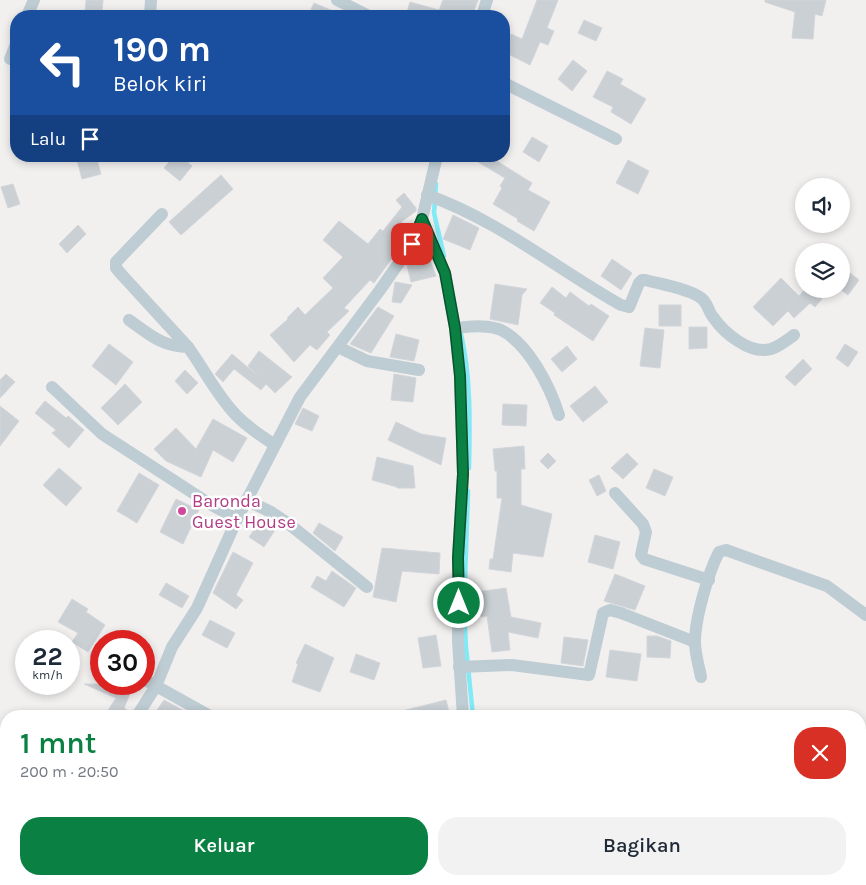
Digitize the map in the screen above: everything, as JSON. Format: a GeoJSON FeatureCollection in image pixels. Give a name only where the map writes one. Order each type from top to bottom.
{"type":"FeatureCollection","features":[{"type":"Feature","properties":{"kind":"street"},"geometry":{"type":"LineString","coordinates":[[336,0],[357,10]]}},
{"type":"Feature","properties":{"kind":"street"},"geometry":{"type":"LineString","coordinates":[[510,87],[616,140]]}},
{"type":"Feature","properties":{"kind":"street"},"geometry":{"type":"LineString","coordinates":[[142,710],[156,686],[172,648],[197,608],[246,500],[300,397],[412,244],[422,219],[435,197],[437,162]]}},
{"type":"Feature","properties":{"kind":"street"},"geometry":{"type":"LineString","coordinates":[[435,197],[546,257],[621,305],[629,307],[639,283],[645,280],[697,295],[706,304],[711,315],[722,328],[739,342],[751,347],[765,350],[772,349],[794,335]]}},
{"type":"Feature","properties":{"kind":"street"},"geometry":{"type":"LineString","coordinates":[[162,214],[115,265],[188,347],[217,391],[235,414],[274,445]]}},
{"type":"Feature","properties":{"kind":"street"},"geometry":{"type":"LineString","coordinates":[[422,219],[445,273],[460,328],[463,474],[458,558],[463,710]]}},
{"type":"Feature","properties":{"kind":"street"},"geometry":{"type":"LineString","coordinates":[[129,320],[160,341],[175,347],[188,347]]}},
{"type":"Feature","properties":{"kind":"street"},"geometry":{"type":"LineString","coordinates":[[460,328],[480,327],[500,330],[524,350],[535,364],[553,396],[559,415]]}},
{"type":"Feature","properties":{"kind":"street"},"geometry":{"type":"LineString","coordinates":[[338,347],[367,362],[419,370]]}},
{"type":"Feature","properties":{"kind":"street"},"geometry":{"type":"LineString","coordinates":[[52,387],[102,434],[210,504],[237,519]]}},
{"type":"Feature","properties":{"kind":"street"},"geometry":{"type":"LineString","coordinates":[[615,493],[643,524],[646,532],[641,555],[644,559],[708,580]]}},
{"type":"Feature","properties":{"kind":"street"},"geometry":{"type":"LineString","coordinates":[[246,500],[270,512],[295,529],[367,587]]}},
{"type":"Feature","properties":{"kind":"street"},"geometry":{"type":"LineString","coordinates":[[701,677],[695,642],[700,610],[718,552],[726,550],[827,586],[866,614]]}},
{"type":"Feature","properties":{"kind":"street"},"geometry":{"type":"LineString","coordinates":[[461,667],[512,665],[589,675],[604,613],[610,610],[695,642]]}},
{"type":"Feature","properties":{"kind":"street"},"geometry":{"type":"LineString","coordinates":[[156,686],[199,710]]}},
{"type":"Feature","properties":{"kind":"building"},"geometry":{"type":"Polygon","coordinates":[[[86,0],[103,0],[102,10],[85,10],[86,0]]]}},
{"type":"Feature","properties":{"kind":"building"},"geometry":{"type":"Polygon","coordinates":[[[443,0],[478,0],[474,10],[439,10],[443,0]]]}},
{"type":"Feature","properties":{"kind":"building"},"geometry":{"type":"Polygon","coordinates":[[[537,0],[558,0],[547,28],[554,31],[548,45],[540,42],[530,65],[510,55],[511,34],[522,39],[537,0]]]}},
{"type":"Feature","properties":{"kind":"building"},"geometry":{"type":"Polygon","coordinates":[[[765,0],[826,0],[822,16],[815,14],[813,39],[792,38],[795,12],[765,2],[765,0]]]}},
{"type":"Feature","properties":{"kind":"building"},"geometry":{"type":"Polygon","coordinates":[[[410,2],[439,10],[408,10],[410,2]]]}},
{"type":"Feature","properties":{"kind":"building"},"geometry":{"type":"Polygon","coordinates":[[[314,3],[331,10],[311,10],[314,3]]]}},
{"type":"Feature","properties":{"kind":"building"},"geometry":{"type":"Polygon","coordinates":[[[584,20],[602,28],[596,41],[578,33],[584,20]]]}},
{"type":"Feature","properties":{"kind":"building"},"geometry":{"type":"Polygon","coordinates":[[[573,60],[587,71],[572,91],[558,79],[573,60]]]}},
{"type":"Feature","properties":{"kind":"building"},"geometry":{"type":"Polygon","coordinates":[[[607,71],[623,79],[620,84],[646,99],[631,124],[611,112],[613,107],[593,97],[607,71]]]}},
{"type":"Feature","properties":{"kind":"building"},"geometry":{"type":"Polygon","coordinates":[[[532,137],[548,146],[539,162],[523,152],[532,137]]]}},
{"type":"Feature","properties":{"kind":"building"},"geometry":{"type":"Polygon","coordinates":[[[628,160],[649,171],[638,194],[616,183],[628,160]]]}},
{"type":"Feature","properties":{"kind":"building"},"geometry":{"type":"Polygon","coordinates":[[[78,162],[98,162],[101,174],[82,179],[78,162]]]}},
{"type":"Feature","properties":{"kind":"building"},"geometry":{"type":"Polygon","coordinates":[[[169,162],[187,162],[192,166],[180,181],[164,168],[169,162]]]}},
{"type":"Feature","properties":{"kind":"building"},"geometry":{"type":"Polygon","coordinates":[[[478,162],[499,162],[532,183],[528,190],[550,202],[534,231],[493,204],[505,178],[478,162]]]}},
{"type":"Feature","properties":{"kind":"building"},"geometry":{"type":"Polygon","coordinates":[[[221,175],[233,189],[181,235],[169,222],[221,175]]]}},
{"type":"Feature","properties":{"kind":"building"},"geometry":{"type":"Polygon","coordinates":[[[13,184],[20,204],[8,208],[1,187],[13,184]]]}},
{"type":"Feature","properties":{"kind":"building"},"geometry":{"type":"Polygon","coordinates":[[[404,193],[416,208],[416,211],[401,222],[409,229],[398,243],[401,246],[374,283],[370,280],[344,308],[349,311],[327,332],[330,335],[317,350],[310,345],[294,362],[270,335],[298,307],[305,315],[333,288],[323,278],[343,257],[323,240],[339,221],[368,244],[380,229],[383,231],[402,207],[396,200],[404,193]]]}},
{"type":"Feature","properties":{"kind":"building"},"geometry":{"type":"Polygon","coordinates":[[[453,215],[479,228],[470,250],[443,239],[453,215]]]}},
{"type":"Feature","properties":{"kind":"building"},"geometry":{"type":"Polygon","coordinates":[[[78,225],[86,234],[67,253],[59,244],[78,225]]]}},
{"type":"Feature","properties":{"kind":"building"},"geometry":{"type":"Polygon","coordinates":[[[428,255],[436,276],[411,282],[407,265],[411,259],[428,255]]]}},
{"type":"Feature","properties":{"kind":"building"},"geometry":{"type":"Polygon","coordinates":[[[612,259],[632,273],[621,290],[601,276],[612,259]]]}},
{"type":"Feature","properties":{"kind":"building"},"geometry":{"type":"Polygon","coordinates":[[[850,273],[859,280],[850,292],[850,273]]]}},
{"type":"Feature","properties":{"kind":"building"},"geometry":{"type":"Polygon","coordinates":[[[781,278],[795,292],[795,298],[822,298],[815,307],[810,303],[794,318],[788,311],[773,326],[753,307],[781,278]]]}},
{"type":"Feature","properties":{"kind":"building"},"geometry":{"type":"Polygon","coordinates":[[[395,282],[412,285],[401,303],[392,302],[395,282]]]}},
{"type":"Feature","properties":{"kind":"building"},"geometry":{"type":"Polygon","coordinates":[[[495,284],[527,289],[522,295],[518,325],[490,319],[495,284]]]}},
{"type":"Feature","properties":{"kind":"building"},"geometry":{"type":"Polygon","coordinates":[[[552,287],[566,298],[570,292],[589,306],[591,304],[609,316],[593,341],[554,315],[555,313],[540,303],[552,287]]]}},
{"type":"Feature","properties":{"kind":"building"},"geometry":{"type":"Polygon","coordinates":[[[659,305],[681,305],[681,326],[659,326],[659,305]]]}},
{"type":"Feature","properties":{"kind":"building"},"geometry":{"type":"Polygon","coordinates":[[[378,307],[394,316],[371,353],[350,344],[378,307]]]}},
{"type":"Feature","properties":{"kind":"building"},"geometry":{"type":"Polygon","coordinates":[[[689,327],[707,327],[707,348],[689,349],[689,327]]]}},
{"type":"Feature","properties":{"kind":"building"},"geometry":{"type":"Polygon","coordinates":[[[645,328],[664,330],[660,368],[640,366],[645,328]]]}},
{"type":"Feature","properties":{"kind":"building"},"geometry":{"type":"Polygon","coordinates":[[[396,334],[419,340],[414,361],[390,357],[396,334]]]}},
{"type":"Feature","properties":{"kind":"building"},"geometry":{"type":"Polygon","coordinates":[[[109,344],[133,362],[116,385],[92,366],[109,344]]]}},
{"type":"Feature","properties":{"kind":"building"},"geometry":{"type":"Polygon","coordinates":[[[845,344],[858,352],[848,367],[836,358],[845,344]]]}},
{"type":"Feature","properties":{"kind":"building"},"geometry":{"type":"Polygon","coordinates":[[[567,346],[577,359],[562,372],[551,359],[567,346]]]}},
{"type":"Feature","properties":{"kind":"building"},"geometry":{"type":"Polygon","coordinates":[[[259,351],[292,377],[275,393],[266,384],[261,390],[234,369],[223,382],[215,374],[232,354],[257,375],[248,366],[259,351]]]}},
{"type":"Feature","properties":{"kind":"building"},"geometry":{"type":"Polygon","coordinates":[[[803,359],[812,369],[795,386],[785,377],[803,359]]]}},
{"type":"Feature","properties":{"kind":"building"},"geometry":{"type":"Polygon","coordinates":[[[185,370],[198,383],[187,394],[175,381],[185,370]]]}},
{"type":"Feature","properties":{"kind":"building"},"geometry":{"type":"Polygon","coordinates":[[[6,374],[15,382],[0,398],[0,380],[6,374]]]}},
{"type":"Feature","properties":{"kind":"building"},"geometry":{"type":"Polygon","coordinates":[[[394,374],[416,378],[413,402],[391,400],[394,374]]]}},
{"type":"Feature","properties":{"kind":"building"},"geometry":{"type":"Polygon","coordinates":[[[125,384],[142,402],[118,425],[101,408],[125,384]]]}},
{"type":"Feature","properties":{"kind":"building"},"geometry":{"type":"Polygon","coordinates":[[[595,386],[608,402],[583,422],[570,406],[595,386]]]}},
{"type":"Feature","properties":{"kind":"building"},"geometry":{"type":"Polygon","coordinates":[[[45,401],[66,418],[68,416],[84,430],[69,448],[52,433],[56,430],[35,413],[45,401]]]}},
{"type":"Feature","properties":{"kind":"building"},"geometry":{"type":"Polygon","coordinates":[[[503,404],[527,405],[526,426],[502,425],[503,404]]]}},
{"type":"Feature","properties":{"kind":"building"},"geometry":{"type":"Polygon","coordinates":[[[0,406],[19,421],[0,446],[0,406]]]}},
{"type":"Feature","properties":{"kind":"building"},"geometry":{"type":"Polygon","coordinates":[[[303,408],[319,416],[312,431],[295,424],[303,408]]]}},
{"type":"Feature","properties":{"kind":"building"},"geometry":{"type":"Polygon","coordinates":[[[213,419],[247,438],[233,462],[213,450],[201,477],[166,461],[154,449],[176,428],[196,449],[213,419]]]}},
{"type":"Feature","properties":{"kind":"building"},"geometry":{"type":"Polygon","coordinates":[[[396,422],[421,434],[446,438],[441,465],[388,440],[396,422]]]}},
{"type":"Feature","properties":{"kind":"building"},"geometry":{"type":"Polygon","coordinates":[[[524,446],[525,469],[521,469],[521,505],[552,514],[543,557],[513,553],[511,572],[489,569],[490,559],[493,559],[502,498],[497,498],[497,471],[495,471],[493,449],[524,446]]]}},
{"type":"Feature","properties":{"kind":"building"},"geometry":{"type":"Polygon","coordinates":[[[548,453],[556,461],[548,469],[540,461],[548,453]]]}},
{"type":"Feature","properties":{"kind":"building"},"geometry":{"type":"Polygon","coordinates":[[[627,453],[638,464],[623,479],[611,468],[627,453]]]}},
{"type":"Feature","properties":{"kind":"building"},"geometry":{"type":"Polygon","coordinates":[[[377,457],[413,466],[415,488],[397,488],[372,480],[377,457]]]}},
{"type":"Feature","properties":{"kind":"building"},"geometry":{"type":"Polygon","coordinates":[[[59,468],[82,488],[66,506],[43,485],[59,468]]]}},
{"type":"Feature","properties":{"kind":"building"},"geometry":{"type":"Polygon","coordinates":[[[654,469],[673,477],[665,496],[646,488],[654,469]]]}},
{"type":"Feature","properties":{"kind":"building"},"geometry":{"type":"Polygon","coordinates":[[[139,473],[159,485],[137,523],[117,511],[139,473]]]}},
{"type":"Feature","properties":{"kind":"building"},"geometry":{"type":"Polygon","coordinates":[[[599,475],[606,491],[597,496],[589,480],[599,475]]]}},
{"type":"Feature","properties":{"kind":"building"},"geometry":{"type":"Polygon","coordinates":[[[176,499],[199,510],[183,544],[160,532],[176,499]]]}},
{"type":"Feature","properties":{"kind":"building"},"geometry":{"type":"Polygon","coordinates":[[[261,520],[275,530],[264,547],[249,537],[261,520]]]}},
{"type":"Feature","properties":{"kind":"building"},"geometry":{"type":"Polygon","coordinates":[[[319,523],[343,537],[335,551],[313,533],[319,523]]]}},
{"type":"Feature","properties":{"kind":"building"},"geometry":{"type":"Polygon","coordinates":[[[595,535],[620,542],[613,569],[588,562],[595,535]]]}},
{"type":"Feature","properties":{"kind":"building"},"geometry":{"type":"Polygon","coordinates":[[[382,548],[440,553],[439,574],[402,571],[396,602],[373,597],[382,548]]]}},
{"type":"Feature","properties":{"kind":"building"},"geometry":{"type":"Polygon","coordinates":[[[233,552],[253,563],[236,595],[243,600],[236,609],[213,593],[233,552]]]}},
{"type":"Feature","properties":{"kind":"building"},"geometry":{"type":"Polygon","coordinates":[[[332,571],[356,588],[344,607],[311,587],[317,576],[326,581],[332,571]]]}},
{"type":"Feature","properties":{"kind":"building"},"geometry":{"type":"Polygon","coordinates":[[[615,574],[645,586],[635,610],[604,601],[615,574]]]}},
{"type":"Feature","properties":{"kind":"building"},"geometry":{"type":"Polygon","coordinates":[[[166,583],[189,596],[182,608],[159,595],[166,583]]]}},
{"type":"Feature","properties":{"kind":"building"},"geometry":{"type":"Polygon","coordinates":[[[506,588],[511,617],[541,623],[538,638],[508,632],[510,650],[492,652],[487,616],[481,617],[477,592],[506,588]]]}},
{"type":"Feature","properties":{"kind":"building"},"geometry":{"type":"Polygon","coordinates":[[[72,599],[88,609],[86,612],[105,625],[102,630],[90,630],[90,649],[88,652],[80,647],[80,630],[73,630],[58,622],[72,599]]]}},
{"type":"Feature","properties":{"kind":"building"},"geometry":{"type":"Polygon","coordinates":[[[210,620],[235,633],[227,648],[202,635],[210,620]]]}},
{"type":"Feature","properties":{"kind":"building"},"geometry":{"type":"Polygon","coordinates":[[[436,635],[441,666],[423,668],[418,638],[436,635]]]}},
{"type":"Feature","properties":{"kind":"building"},"geometry":{"type":"Polygon","coordinates":[[[647,636],[657,636],[671,641],[670,658],[647,657],[647,636]]]}},
{"type":"Feature","properties":{"kind":"building"},"geometry":{"type":"Polygon","coordinates":[[[564,637],[588,640],[583,666],[561,663],[564,637]]]}},
{"type":"Feature","properties":{"kind":"building"},"geometry":{"type":"Polygon","coordinates":[[[305,644],[334,658],[320,692],[292,682],[298,664],[296,663],[305,644]]]}},
{"type":"Feature","properties":{"kind":"building"},"geometry":{"type":"Polygon","coordinates":[[[610,650],[641,654],[637,681],[606,677],[610,650]]]}},
{"type":"Feature","properties":{"kind":"building"},"geometry":{"type":"Polygon","coordinates":[[[356,654],[380,663],[374,680],[350,672],[356,654]]]}},
{"type":"Feature","properties":{"kind":"building"},"geometry":{"type":"Polygon","coordinates":[[[109,695],[129,695],[124,708],[127,710],[108,710],[116,698],[109,695]]]}},
{"type":"Feature","properties":{"kind":"building"},"geometry":{"type":"Polygon","coordinates":[[[164,700],[182,710],[157,710],[164,700]]]}},
{"type":"Feature","properties":{"kind":"building"},"geometry":{"type":"Polygon","coordinates":[[[446,700],[448,710],[406,710],[446,700]]]}},
{"type":"Feature","properties":{"kind":"waterway"},"geometry":{"type":"LineString","coordinates":[[436,184],[434,213],[444,256]]}},
{"type":"Feature","properties":{"kind":"waterway"},"geometry":{"type":"LineString","coordinates":[[461,334],[467,367],[470,418],[469,468]]}},
{"type":"Feature","properties":{"kind":"waterway"},"geometry":{"type":"LineString","coordinates":[[468,491],[464,612],[472,710]]}},
{"type":"Feature","properties":{"kind":"place","name":"Baronda Guest House"},"geometry":{"type":"Point","coordinates":[182,511]}},
{"type":"Feature","properties":{"kind":"route"},"geometry":{"type":"LineString","coordinates":[[412,244],[422,219],[445,273],[455,328],[460,376],[463,474],[458,558],[459,603]]}}]}
